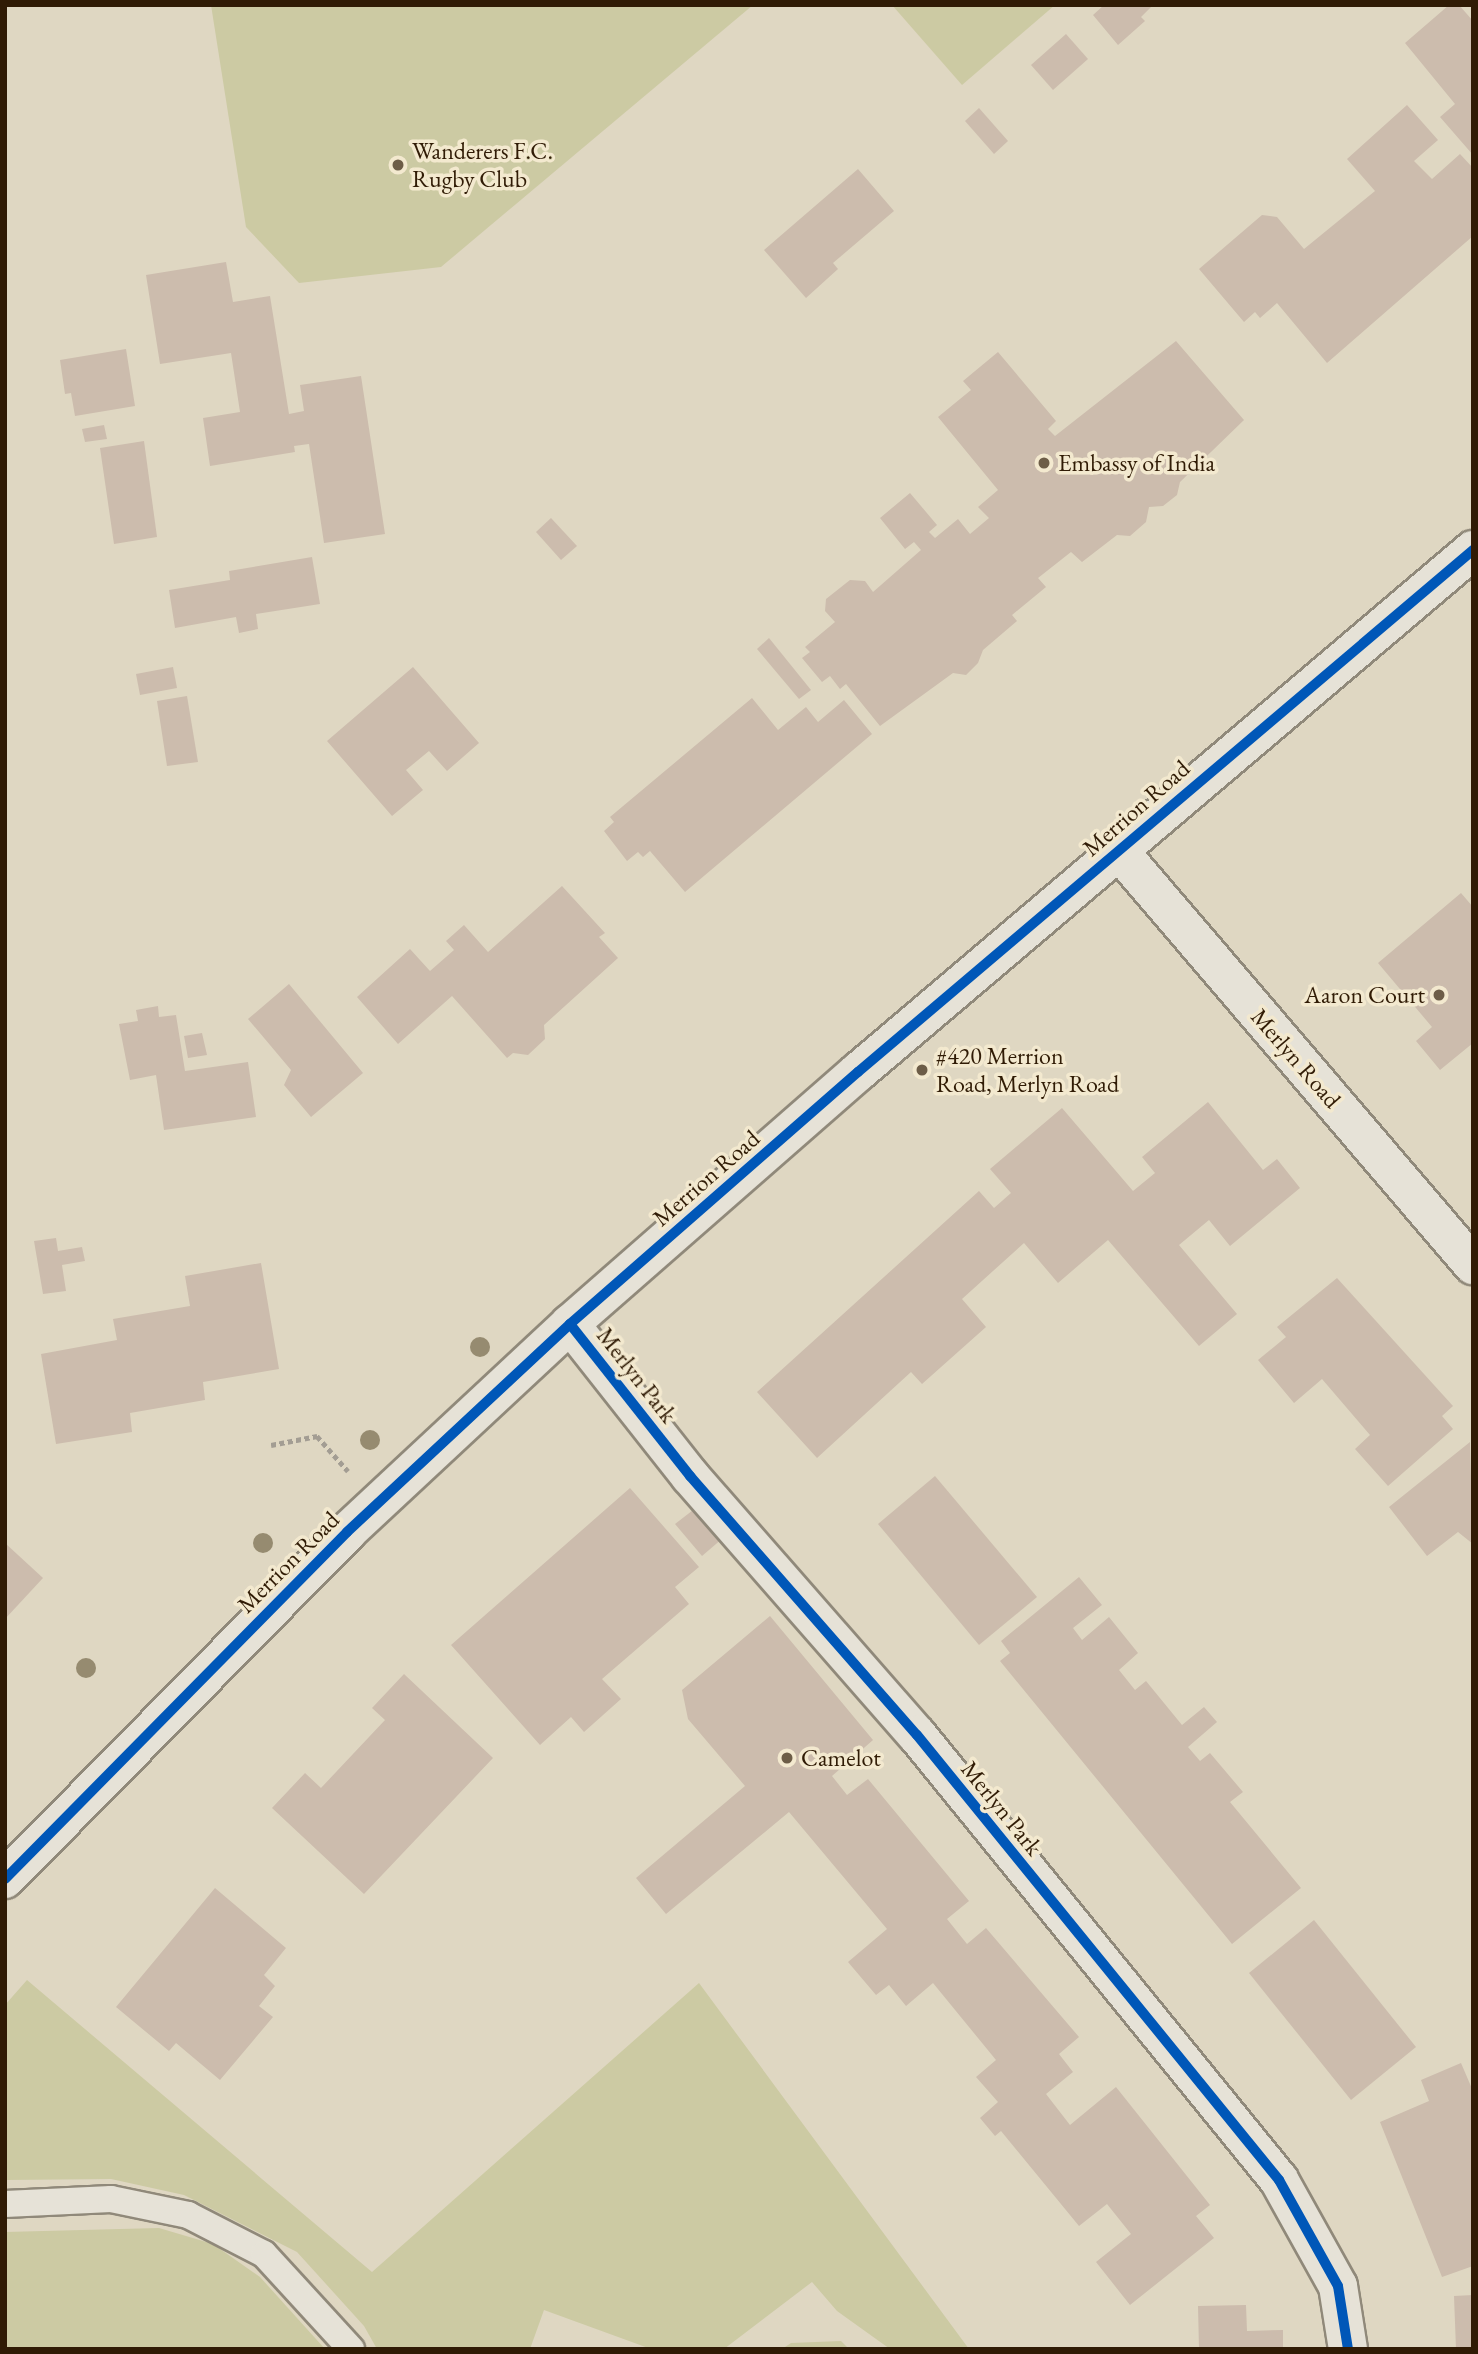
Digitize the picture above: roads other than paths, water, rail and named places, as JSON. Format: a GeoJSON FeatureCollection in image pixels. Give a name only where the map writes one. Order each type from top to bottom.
{"type":"FeatureCollection","features":[{"type":"Feature","properties":{"kind":"main road","name":"Merrion Road"},"geometry":{"type":"LineString","coordinates":[[5,1880],[378,1504],[570,1324],[1473,550]]}},
{"type":"Feature","properties":{"kind":"main road","name":"Merlyn Road"},"geometry":{"type":"LineString","coordinates":[[1119,851],[1473,1265]]}},
{"type":"Feature","properties":{"kind":"main road","name":"Merlyn Park"},"geometry":{"type":"LineString","coordinates":[[570,1324],[690,1476],[917,1735],[1279,2180],[1338,2286],[1348,2349]]}},
{"type":"Feature","properties":{"kind":"lane"},"geometry":{"type":"LineString","coordinates":[[5,2204],[111,2199],[188,2215],[264,2254],[351,2349]]}},
{"type":"Feature","properties":{"kind":"place","name":"Wanderers F.C. Rugby Club"},"geometry":{"type":"Point","coordinates":[398,165]}},
{"type":"Feature","properties":{"kind":"place","name":"Embassy of India"},"geometry":{"type":"Point","coordinates":[1044,463]}},
{"type":"Feature","properties":{"kind":"place","name":"Aaron Court"},"geometry":{"type":"Point","coordinates":[1439,995]}},
{"type":"Feature","properties":{"kind":"place","name":"#420 Merrion Road, Merlyn Road"},"geometry":{"type":"Point","coordinates":[922,1070]}},
{"type":"Feature","properties":{"kind":"place","name":"Camelot"},"geometry":{"type":"Point","coordinates":[787,1758]}}]}
